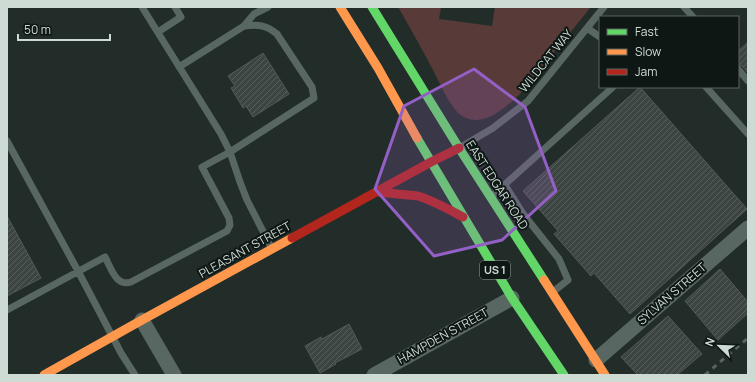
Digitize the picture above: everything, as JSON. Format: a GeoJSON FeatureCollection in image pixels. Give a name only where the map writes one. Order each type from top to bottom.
{"type":"FeatureCollection","features":[{"type":"Feature","properties":{"kind":"main road","name":"US 1"},"geometry":{"type":"LineString","coordinates":[[340,7],[378,68],[463,217],[512,298],[564,375]]}},
{"type":"Feature","properties":{"kind":"main road","name":"EAST EDGAR ROAD"},"geometry":{"type":"LineString","coordinates":[[372,7],[490,197],[605,375]]}},
{"type":"Feature","properties":{"kind":"main road","name":"PLEASANT STREET"},"geometry":{"type":"LineString","coordinates":[[44,375],[142,320],[459,148]]}},
{"type":"Feature","properties":{"kind":"main road"},"geometry":{"type":"LineString","coordinates":[[378,192],[418,196],[441,205],[463,217]]}},
{"type":"Feature","properties":{"kind":"street","name":"SYLVAN STREET"},"geometry":{"type":"LineString","coordinates":[[596,360],[748,228]]}},
{"type":"Feature","properties":{"kind":"street","name":"HAMPDEN STREET"},"geometry":{"type":"LineString","coordinates":[[374,375],[512,298]]}},
{"type":"Feature","properties":{"kind":"street"},"geometry":{"type":"LineString","coordinates":[[142,320],[174,375]]}},
{"type":"Feature","properties":{"kind":"lane"},"geometry":{"type":"LineString","coordinates":[[142,7],[221,134],[230,152],[246,200],[272,249]]}},
{"type":"Feature","properties":{"kind":"lane"},"geometry":{"type":"LineString","coordinates":[[158,32],[181,17],[175,7]]}},
{"type":"Feature","properties":{"kind":"lane"},"geometry":{"type":"LineString","coordinates":[[179,67],[244,26],[254,14],[268,7]]}},
{"type":"Feature","properties":{"kind":"lane","name":"WILDCAT WAY"},"geometry":{"type":"LineString","coordinates":[[459,148],[493,128],[528,101],[604,7]]}},
{"type":"Feature","properties":{"kind":"lane"},"geometry":{"type":"LineString","coordinates":[[684,7],[693,16]]}},
{"type":"Feature","properties":{"kind":"lane"},"geometry":{"type":"LineString","coordinates":[[7,310],[105,257],[117,280],[127,284],[225,232],[230,225],[229,218],[202,167],[230,152],[314,98],[312,87],[277,34],[271,29],[261,25],[244,26]]}},
{"type":"Feature","properties":{"kind":"lane"},"geometry":{"type":"LineString","coordinates":[[587,28],[599,36]]}},
{"type":"Feature","properties":{"kind":"lane"},"geometry":{"type":"LineString","coordinates":[[739,71],[748,81]]}},
{"type":"Feature","properties":{"kind":"lane"},"geometry":{"type":"LineString","coordinates":[[490,197],[612,88]]}},
{"type":"Feature","properties":{"kind":"lane"},"geometry":{"type":"LineString","coordinates":[[707,88],[748,134]]}},
{"type":"Feature","properties":{"kind":"lane"},"geometry":{"type":"LineString","coordinates":[[7,140],[121,353],[135,375]]}},
{"type":"Feature","properties":{"kind":"lane"},"geometry":{"type":"LineString","coordinates":[[505,185],[524,215],[559,259],[568,280],[552,293]]}},
{"type":"Feature","properties":{"kind":"highlighted area"},"geometry":{"type":"Polygon","coordinates":[[[474,69],[525,107],[556,191],[502,240],[434,256],[375,189],[404,106],[474,69]]]}},
{"type":"Feature","properties":{"kind":"shaded area"},"geometry":{"type":"Polygon","coordinates":[[[398,7],[441,7],[439,19],[492,26],[495,7],[591,7],[519,95],[493,115],[481,120],[475,120],[468,119],[458,113],[450,103],[420,45],[398,7]]]}},
{"type":"Feature","properties":{"kind":"building"},"geometry":{"type":"Polygon","coordinates":[[[748,42],[748,73],[739,64],[739,50],[748,42]]]}},
{"type":"Feature","properties":{"kind":"building"},"geometry":{"type":"Polygon","coordinates":[[[263,53],[289,94],[253,117],[246,106],[243,108],[231,88],[235,86],[228,76],[263,53]]]}},
{"type":"Feature","properties":{"kind":"building"},"geometry":{"type":"Polygon","coordinates":[[[639,88],[641,88],[747,209],[630,314],[594,273],[591,276],[554,234],[558,231],[523,191],[639,88]]]}},
{"type":"Feature","properties":{"kind":"building"},"geometry":{"type":"Polygon","coordinates":[[[7,216],[41,278],[7,296],[7,216]]]}},
{"type":"Feature","properties":{"kind":"building"},"geometry":{"type":"Polygon","coordinates":[[[720,269],[748,302],[748,313],[718,340],[685,301],[720,269]]]}},
{"type":"Feature","properties":{"kind":"building"},"geometry":{"type":"Polygon","coordinates":[[[668,316],[702,354],[677,375],[638,375],[621,357],[668,316]]]}},
{"type":"Feature","properties":{"kind":"building"},"geometry":{"type":"Polygon","coordinates":[[[349,324],[362,349],[335,363],[336,364],[320,373],[305,346],[321,337],[322,339],[349,324]]]}},
{"type":"Feature","properties":{"kind":"railway"},"geometry":{"type":"LineString","coordinates":[[705,375],[748,338]]}},
{"type":"Feature","properties":{"kind":"traffic: fast"},"geometry":{"type":"LineString","coordinates":[[372,7],[459,148],[544,280]]}},
{"type":"Feature","properties":{"kind":"traffic: fast"},"geometry":{"type":"LineString","coordinates":[[417,138],[512,298],[564,375]]}},
{"type":"Feature","properties":{"kind":"traffic: slow"},"geometry":{"type":"LineString","coordinates":[[340,7],[378,68],[417,138]]}},
{"type":"Feature","properties":{"kind":"traffic: slow"},"geometry":{"type":"LineString","coordinates":[[44,375],[292,238]]}},
{"type":"Feature","properties":{"kind":"traffic: slow"},"geometry":{"type":"LineString","coordinates":[[544,280],[605,375]]}},
{"type":"Feature","properties":{"kind":"traffic: jam"},"geometry":{"type":"LineString","coordinates":[[292,238],[459,148]]}},
{"type":"Feature","properties":{"kind":"traffic: jam"},"geometry":{"type":"LineString","coordinates":[[378,192],[418,196],[463,217]]}}]}
